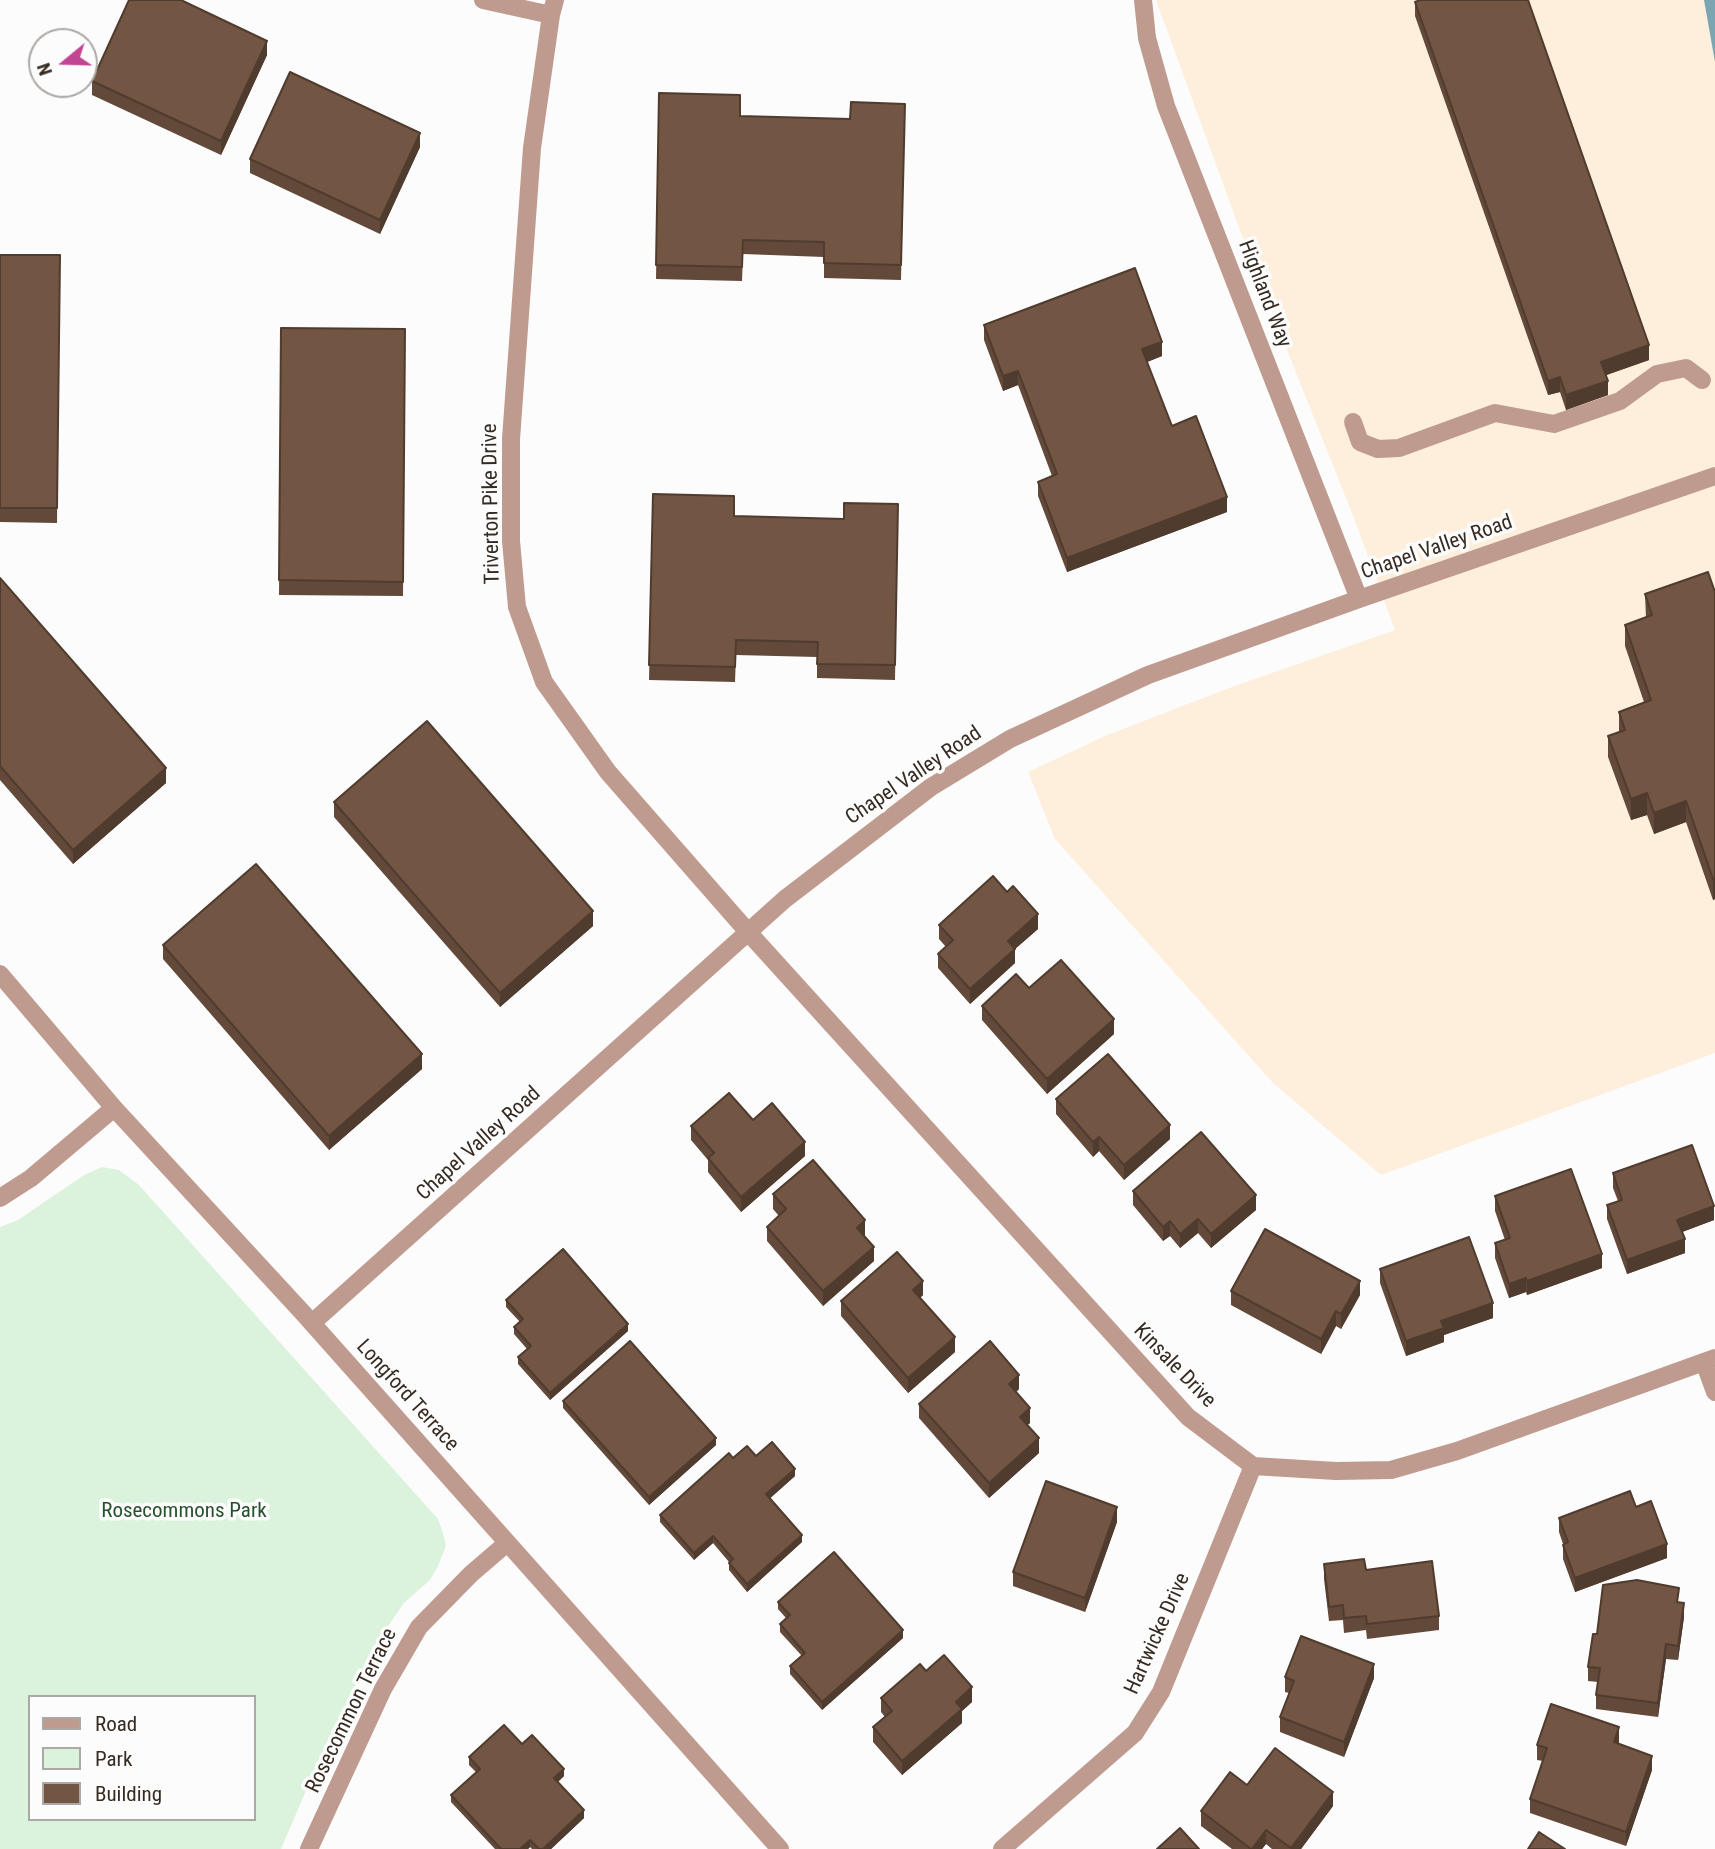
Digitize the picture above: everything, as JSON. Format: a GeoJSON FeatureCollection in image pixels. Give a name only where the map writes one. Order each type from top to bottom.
{"type":"FeatureCollection","features":[{"type":"Feature","properties":{"kind":"street"},"geometry":{"type":"LineString","coordinates":[[483,0],[553,7]]}},
{"type":"Feature","properties":{"kind":"street","name":"Highland Way"},"geometry":{"type":"LineString","coordinates":[[1143,0],[1147,38],[1166,106],[1359,599]]}},
{"type":"Feature","properties":{"kind":"street","name":"Triverton Pike Drive"},"geometry":{"type":"LineString","coordinates":[[553,7],[532,148],[511,439],[511,541],[517,607],[544,682],[608,772],[748,932]]}},
{"type":"Feature","properties":{"kind":"street"},"geometry":{"type":"LineString","coordinates":[[1353,422],[1360,442],[1378,449],[1399,448],[1495,413],[1554,424],[1620,401],[1657,374],[1686,368],[1702,380]]}},
{"type":"Feature","properties":{"kind":"street","name":"Chapel Valley Road"},"geometry":{"type":"LineString","coordinates":[[312,1323],[785,899],[932,787],[1010,739],[1148,675],[1715,476]]}},
{"type":"Feature","properties":{"kind":"street","name":"Kinsale Drive"},"geometry":{"type":"LineString","coordinates":[[748,932],[1188,1417],[1253,1466]]}},
{"type":"Feature","properties":{"kind":"street","name":"Longford Terrace"},"geometry":{"type":"LineString","coordinates":[[0,974],[114,1108],[312,1323],[780,1849]]}},
{"type":"Feature","properties":{"kind":"street"},"geometry":{"type":"LineString","coordinates":[[0,1198],[31,1178],[114,1108]]}},
{"type":"Feature","properties":{"kind":"street"},"geometry":{"type":"LineString","coordinates":[[1253,1466],[1336,1471],[1391,1470],[1457,1451],[1709,1360],[1715,1392]]}},
{"type":"Feature","properties":{"kind":"street","name":"Hartwicke Drive"},"geometry":{"type":"LineString","coordinates":[[1002,1849],[1135,1732],[1161,1692],[1253,1466]]}},
{"type":"Feature","properties":{"kind":"street","name":"Rosecommon Terrace"},"geometry":{"type":"LineString","coordinates":[[309,1849],[383,1689],[419,1627],[471,1574],[507,1543]]}},
{"type":"Feature","properties":{"kind":"shaded area"},"geometry":{"type":"Polygon","coordinates":[[[1156,0],[1715,0],[1715,1053],[1381,1175],[1273,1083],[1055,839],[1028,772],[1105,736],[1229,688],[1395,630],[1354,518],[1246,247],[1156,0]]]}},
{"type":"Feature","properties":{"kind":"green space","name":"Rosecommons Park"},"geometry":{"type":"Polygon","coordinates":[[[102,1167],[119,1170],[139,1185],[438,1519],[446,1546],[438,1566],[430,1580],[404,1603],[381,1636],[326,1744],[281,1849],[0,1849],[0,1227],[18,1220],[84,1175],[102,1167]]]}},
{"type":"Feature","properties":{"kind":"water"},"geometry":{"type":"Polygon","coordinates":[[[1704,0],[1715,0],[1715,62],[1704,0]]]}},
{"type":"Feature","properties":{"kind":"building"},"geometry":{"type":"Polygon","coordinates":[[[129,0],[181,0],[267,41],[221,141],[98,84],[98,68],[129,0]]]}},
{"type":"Feature","properties":{"kind":"building"},"geometry":{"type":"Polygon","coordinates":[[[1528,0],[1649,345],[1601,362],[1608,381],[1566,395],[1560,377],[1548,381],[1415,2],[1528,0]]]}},
{"type":"Feature","properties":{"kind":"building"},"geometry":{"type":"Polygon","coordinates":[[[290,72],[420,133],[380,220],[250,159],[290,72]]]}},
{"type":"Feature","properties":{"kind":"building"},"geometry":{"type":"Polygon","coordinates":[[[659,93],[740,95],[740,116],[850,119],[851,102],[905,104],[901,265],[824,263],[824,242],[743,240],[742,267],[656,265],[659,93]]]}},
{"type":"Feature","properties":{"kind":"building"},"geometry":{"type":"Polygon","coordinates":[[[0,255],[60,255],[57,508],[0,508],[0,255]]]}},
{"type":"Feature","properties":{"kind":"building"},"geometry":{"type":"Polygon","coordinates":[[[1135,268],[1162,342],[1142,349],[1172,426],[1196,416],[1227,497],[1067,558],[1038,482],[1057,474],[1018,371],[1003,376],[984,325],[1135,268]]]}},
{"type":"Feature","properties":{"kind":"building"},"geometry":{"type":"Polygon","coordinates":[[[281,328],[405,329],[403,582],[279,580],[281,328]]]}},
{"type":"Feature","properties":{"kind":"building"},"geometry":{"type":"Polygon","coordinates":[[[653,494],[734,496],[734,516],[844,519],[844,503],[898,504],[895,665],[817,664],[818,642],[736,640],[735,667],[649,665],[653,494]]]}},
{"type":"Feature","properties":{"kind":"building"},"geometry":{"type":"Polygon","coordinates":[[[1708,572],[1715,592],[1713,879],[1686,801],[1654,813],[1647,793],[1631,799],[1608,736],[1625,730],[1619,712],[1651,700],[1625,625],[1652,615],[1645,594],[1708,572]]]}},
{"type":"Feature","properties":{"kind":"building"},"geometry":{"type":"Polygon","coordinates":[[[0,578],[166,768],[73,850],[0,766],[0,578]]]}},
{"type":"Feature","properties":{"kind":"building"},"geometry":{"type":"Polygon","coordinates":[[[427,721],[593,911],[500,993],[334,802],[427,721]]]}},
{"type":"Feature","properties":{"kind":"building"},"geometry":{"type":"Polygon","coordinates":[[[256,864],[422,1054],[329,1136],[163,945],[256,864]]]}},
{"type":"Feature","properties":{"kind":"building"},"geometry":{"type":"Polygon","coordinates":[[[993,876],[1007,892],[1013,886],[1038,914],[1008,941],[1015,949],[970,989],[938,954],[953,940],[939,925],[993,876]]]}},
{"type":"Feature","properties":{"kind":"building"},"geometry":{"type":"Polygon","coordinates":[[[1061,960],[1114,1019],[1047,1079],[982,1006],[1016,974],[1029,988],[1061,960]]]}},
{"type":"Feature","properties":{"kind":"building"},"geometry":{"type":"Polygon","coordinates":[[[1108,1054],[1170,1125],[1124,1165],[1099,1137],[1093,1142],[1056,1099],[1108,1054]]]}},
{"type":"Feature","properties":{"kind":"building"},"geometry":{"type":"Polygon","coordinates":[[[729,1093],[753,1120],[772,1103],[805,1142],[741,1197],[708,1158],[714,1153],[691,1126],[729,1093]]]}},
{"type":"Feature","properties":{"kind":"building"},"geometry":{"type":"Polygon","coordinates":[[[1201,1132],[1256,1195],[1211,1234],[1198,1219],[1180,1234],[1170,1221],[1163,1227],[1133,1191],[1201,1132]]]}},
{"type":"Feature","properties":{"kind":"building"},"geometry":{"type":"Polygon","coordinates":[[[1692,1145],[1714,1206],[1677,1220],[1685,1239],[1627,1260],[1607,1205],[1622,1200],[1613,1173],[1692,1145]]]}},
{"type":"Feature","properties":{"kind":"building"},"geometry":{"type":"Polygon","coordinates":[[[813,1160],[865,1220],[857,1228],[874,1247],[823,1291],[767,1227],[786,1209],[773,1194],[813,1160]]]}},
{"type":"Feature","properties":{"kind":"building"},"geometry":{"type":"Polygon","coordinates":[[[1571,1169],[1602,1254],[1527,1281],[1526,1278],[1509,1284],[1495,1243],[1510,1238],[1495,1196],[1571,1169]]]}},
{"type":"Feature","properties":{"kind":"building"},"geometry":{"type":"Polygon","coordinates":[[[1265,1229],[1360,1281],[1341,1314],[1336,1311],[1321,1339],[1231,1291],[1265,1229]]]}},
{"type":"Feature","properties":{"kind":"building"},"geometry":{"type":"Polygon","coordinates":[[[1469,1237],[1493,1303],[1441,1321],[1444,1328],[1406,1341],[1380,1269],[1469,1237]]]}},
{"type":"Feature","properties":{"kind":"building"},"geometry":{"type":"Polygon","coordinates":[[[563,1249],[628,1324],[550,1393],[518,1357],[531,1346],[514,1327],[523,1319],[506,1300],[563,1249]]]}},
{"type":"Feature","properties":{"kind":"building"},"geometry":{"type":"Polygon","coordinates":[[[897,1252],[923,1281],[913,1290],[955,1337],[908,1378],[841,1301],[897,1252]]]}},
{"type":"Feature","properties":{"kind":"building"},"geometry":{"type":"Polygon","coordinates":[[[630,1341],[716,1438],[649,1497],[563,1401],[630,1341]]]}},
{"type":"Feature","properties":{"kind":"building"},"geometry":{"type":"Polygon","coordinates":[[[990,1341],[1019,1375],[1009,1384],[1030,1408],[1020,1417],[1039,1438],[989,1483],[919,1404],[990,1341]]]}},
{"type":"Feature","properties":{"kind":"building"},"geometry":{"type":"Polygon","coordinates":[[[772,1442],[795,1469],[766,1494],[802,1535],[747,1584],[729,1563],[733,1559],[713,1536],[694,1553],[660,1515],[729,1453],[733,1458],[747,1446],[756,1456],[772,1442]]]}},
{"type":"Feature","properties":{"kind":"building"},"geometry":{"type":"Polygon","coordinates":[[[1046,1481],[1117,1507],[1085,1598],[1013,1572],[1046,1481]]]}},
{"type":"Feature","properties":{"kind":"building"},"geometry":{"type":"Polygon","coordinates":[[[1630,1491],[1636,1507],[1651,1501],[1667,1544],[1575,1578],[1563,1545],[1568,1542],[1559,1518],[1630,1491]]]}},
{"type":"Feature","properties":{"kind":"building"},"geometry":{"type":"Polygon","coordinates":[[[834,1552],[903,1630],[822,1702],[790,1666],[805,1653],[780,1624],[790,1615],[778,1602],[834,1552]]]}},
{"type":"Feature","properties":{"kind":"building"},"geometry":{"type":"Polygon","coordinates":[[[1364,1559],[1366,1570],[1432,1561],[1439,1616],[1367,1624],[1366,1616],[1344,1618],[1343,1605],[1329,1607],[1324,1564],[1364,1559]]]}},
{"type":"Feature","properties":{"kind":"building"},"geometry":{"type":"Polygon","coordinates":[[[1637,1580],[1679,1588],[1677,1602],[1684,1603],[1678,1646],[1666,1644],[1658,1703],[1596,1695],[1600,1668],[1588,1667],[1593,1634],[1597,1634],[1603,1585],[1637,1580]]]}},
{"type":"Feature","properties":{"kind":"building"},"geometry":{"type":"Polygon","coordinates":[[[1301,1636],[1374,1664],[1344,1742],[1280,1717],[1294,1681],[1285,1677],[1301,1636]]]}},
{"type":"Feature","properties":{"kind":"building"},"geometry":{"type":"Polygon","coordinates":[[[944,1655],[972,1687],[956,1702],[962,1709],[902,1761],[873,1727],[892,1711],[881,1698],[920,1664],[926,1671],[944,1655]]]}},
{"type":"Feature","properties":{"kind":"building"},"geometry":{"type":"Polygon","coordinates":[[[1551,1704],[1619,1727],[1614,1742],[1652,1756],[1626,1832],[1530,1799],[1547,1748],[1537,1745],[1551,1704]]]}},
{"type":"Feature","properties":{"kind":"building"},"geometry":{"type":"Polygon","coordinates":[[[504,1725],[522,1744],[532,1735],[564,1769],[554,1778],[584,1810],[543,1849],[539,1849],[530,1840],[520,1849],[501,1849],[451,1795],[480,1769],[469,1757],[504,1725]]]}},
{"type":"Feature","properties":{"kind":"building"},"geometry":{"type":"Polygon","coordinates":[[[1275,1748],[1333,1792],[1291,1848],[1266,1830],[1251,1849],[1201,1811],[1230,1772],[1247,1785],[1275,1748]]]}},
{"type":"Feature","properties":{"kind":"building"},"geometry":{"type":"Polygon","coordinates":[[[1180,1828],[1199,1849],[1157,1849],[1180,1828]]]}},
{"type":"Feature","properties":{"kind":"building"},"geometry":{"type":"Polygon","coordinates":[[[1539,1832],[1565,1849],[1528,1849],[1539,1832]]]}}]}
